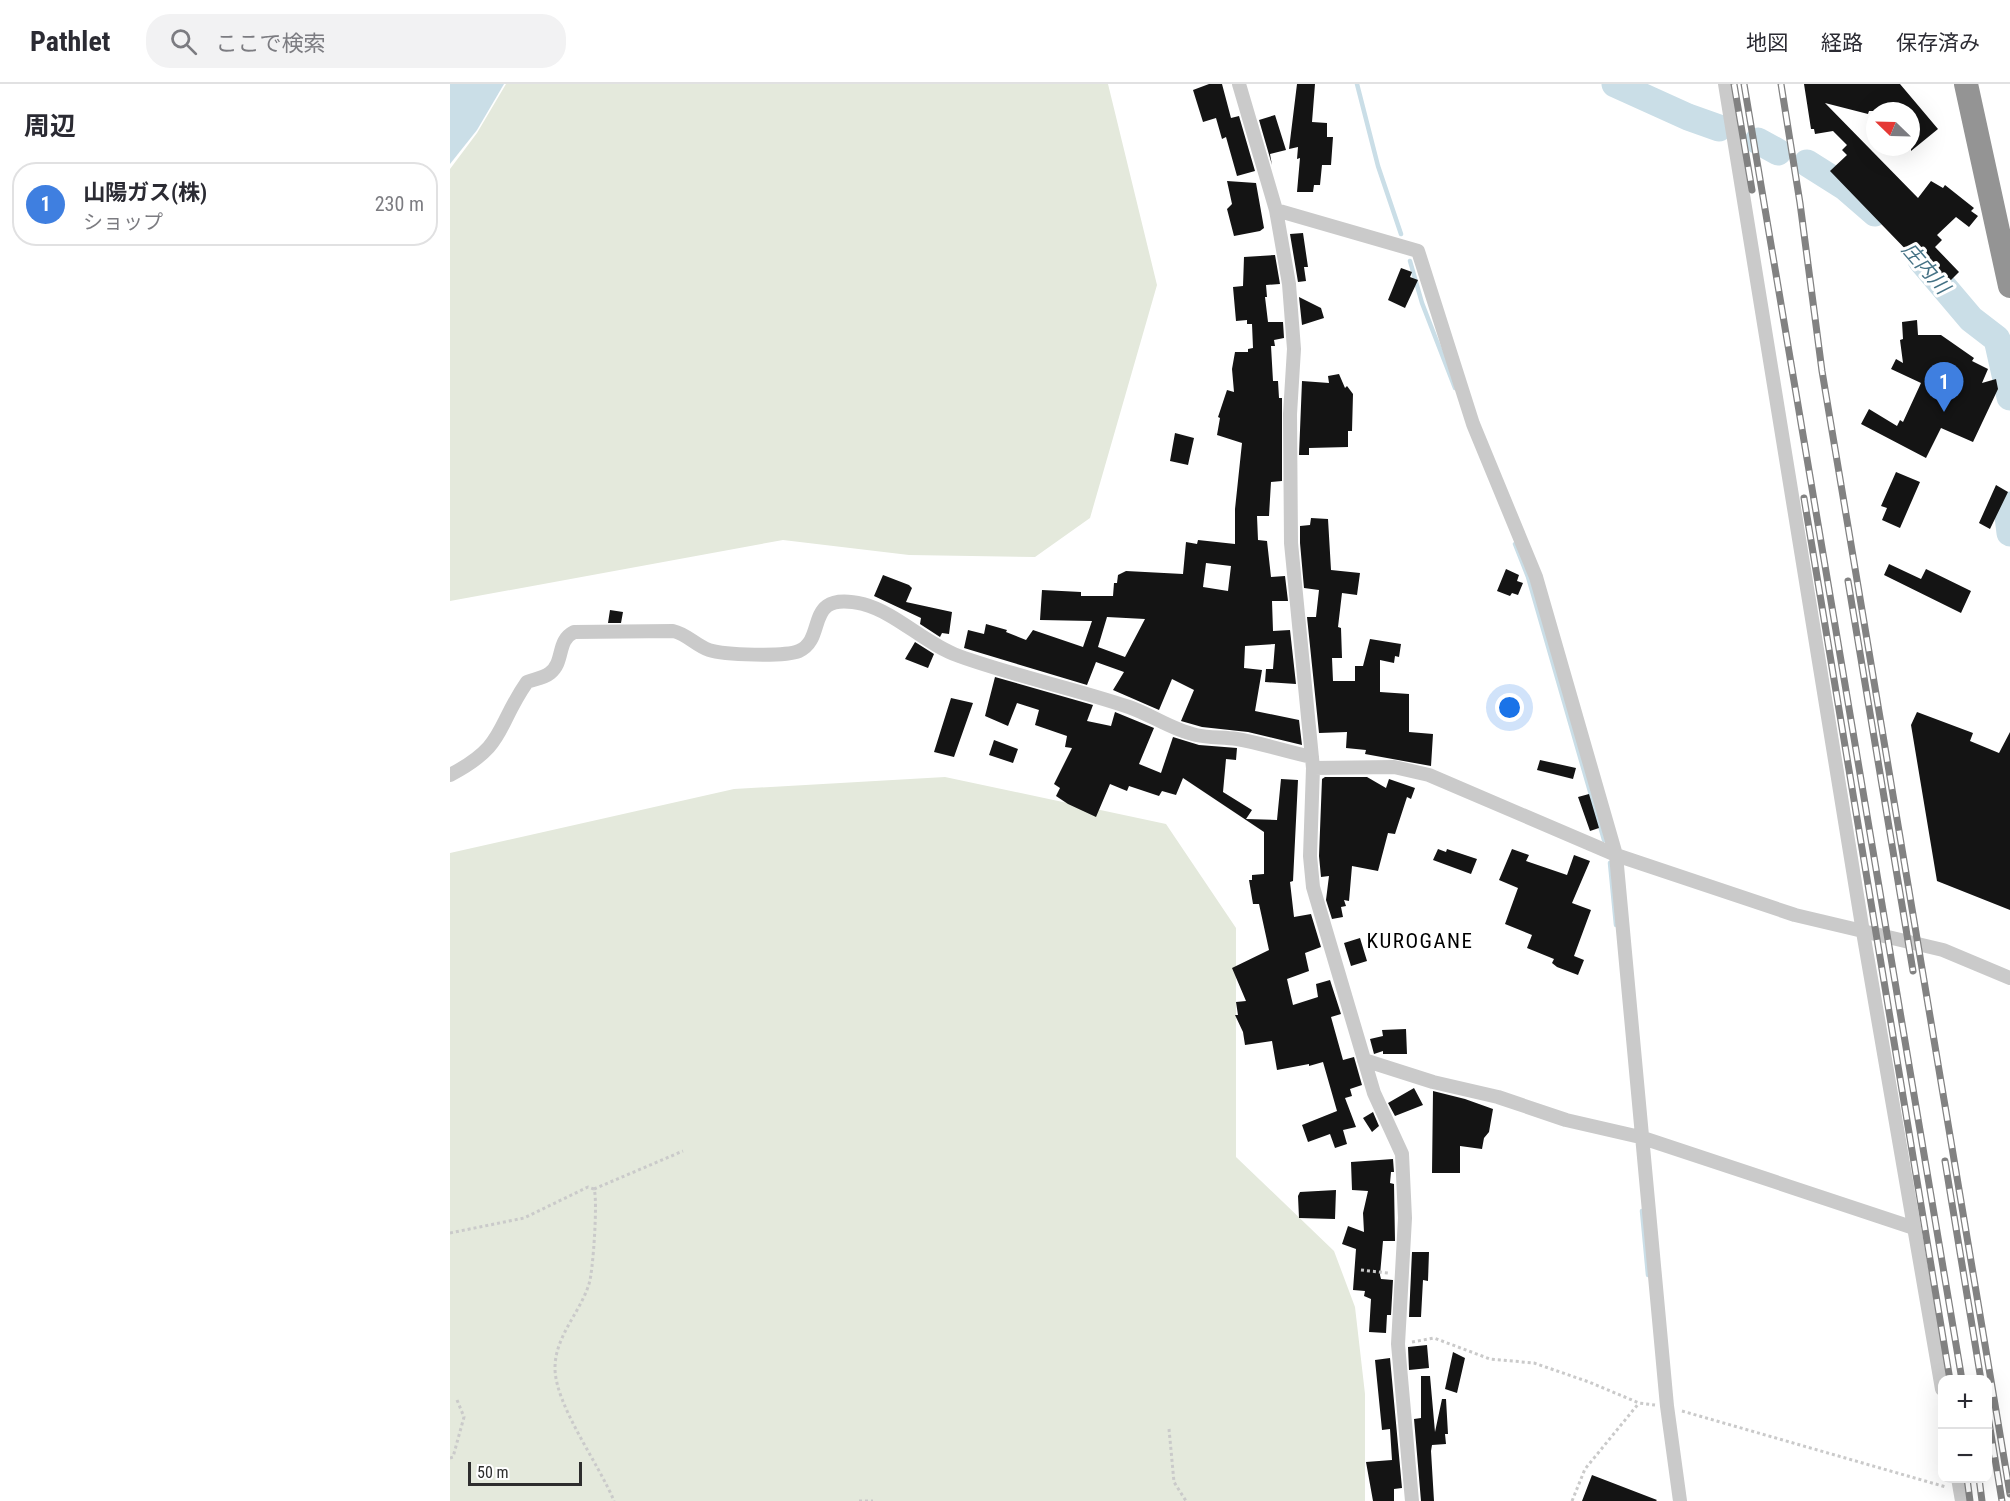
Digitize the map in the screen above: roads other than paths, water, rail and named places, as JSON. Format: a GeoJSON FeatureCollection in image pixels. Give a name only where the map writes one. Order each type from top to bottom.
{"type":"FeatureCollection","features":[{"type":"Feature","properties":{"kind":"highway"},"geometry":{"type":"LineString","coordinates":[[1966,84],[2010,286]]}},
{"type":"Feature","properties":{"kind":"street"},"geometry":{"type":"LineString","coordinates":[[1239,84],[1276,210],[1289,284],[1294,349],[1290,414],[1291,543],[1312,763],[1310,855],[1313,887],[1374,1093],[1402,1154],[1405,1218],[1398,1344],[1412,1501]]}},
{"type":"Feature","properties":{"kind":"street"},"geometry":{"type":"LineString","coordinates":[[1725,84],[1863,932],[1940,1375]]}},
{"type":"Feature","properties":{"kind":"street"},"geometry":{"type":"LineString","coordinates":[[1276,210],[1418,251],[1473,424],[1536,577],[1616,855],[1666,1406],[1680,1501]]}},
{"type":"Feature","properties":{"kind":"street"},"geometry":{"type":"LineString","coordinates":[[450,775],[475,762],[492,747],[527,682],[549,674],[555,668],[563,641],[574,632],[673,631],[682,633],[710,650],[770,655],[788,653],[801,651],[823,611],[832,603],[842,601],[866,605],[939,648],[1130,707],[1197,736],[1238,739],[1312,763],[1394,767],[1429,775],[1616,855],[1735,897],[1863,932],[1943,950],[2010,978]]}},
{"type":"Feature","properties":{"kind":"street"},"geometry":{"type":"LineString","coordinates":[[1364,1060],[1432,1082],[1498,1097],[1566,1120],[1640,1137],[1914,1228]]}},
{"type":"Feature","properties":{"kind":"street"},"geometry":{"type":"LineString","coordinates":[[1959,1483],[1962,1501]]}},
{"type":"Feature","properties":{"kind":"water"},"geometry":{"type":"Polygon","coordinates":[[[450,84],[504,84],[477,130],[450,164],[450,84]]]}},
{"type":"Feature","properties":{"kind":"waterway"},"geometry":{"type":"LineString","coordinates":[[1357,84],[1378,166],[1401,234]]}},
{"type":"Feature","properties":{"kind":"waterway","name":"庄内川"},"geometry":{"type":"LineString","coordinates":[[1615,84],[1688,117],[1719,128]]}},
{"type":"Feature","properties":{"kind":"waterway","name":"庄内川"},"geometry":{"type":"LineString","coordinates":[[1758,141],[1778,152]]}},
{"type":"Feature","properties":{"kind":"waterway","name":"庄内川"},"geometry":{"type":"LineString","coordinates":[[1807,163],[1845,187],[1875,213]]}},
{"type":"Feature","properties":{"kind":"waterway","name":"庄内川"},"geometry":{"type":"LineString","coordinates":[[1921,260],[1971,319],[1997,339],[2010,397]]}},
{"type":"Feature","properties":{"kind":"waterway"},"geometry":{"type":"LineString","coordinates":[[1410,261],[1422,303],[1455,388]]}},
{"type":"Feature","properties":{"kind":"waterway","name":"庄内川"},"geometry":{"type":"LineString","coordinates":[[2010,505],[2007,508],[2010,533]]}},
{"type":"Feature","properties":{"kind":"waterway"},"geometry":{"type":"LineString","coordinates":[[1515,544],[1528,577],[1604,840]]}},
{"type":"Feature","properties":{"kind":"waterway"},"geometry":{"type":"LineString","coordinates":[[1610,863],[1616,925]]}},
{"type":"Feature","properties":{"kind":"waterway"},"geometry":{"type":"LineString","coordinates":[[1642,1211],[1648,1275]]}},
{"type":"Feature","properties":{"kind":"railway"},"geometry":{"type":"LineString","coordinates":[[1734,84],[1752,190]]}},
{"type":"Feature","properties":{"kind":"railway"},"geometry":{"type":"LineString","coordinates":[[1744,84],[1961,1375]]}},
{"type":"Feature","properties":{"kind":"railway"},"geometry":{"type":"LineString","coordinates":[[1781,84],[1800,203],[1822,371],[2010,1494]]}},
{"type":"Feature","properties":{"kind":"railway"},"geometry":{"type":"LineString","coordinates":[[1804,498],[1949,1375]]}},
{"type":"Feature","properties":{"kind":"railway"},"geometry":{"type":"LineString","coordinates":[[1848,581],[1913,971]]}},
{"type":"Feature","properties":{"kind":"railway"},"geometry":{"type":"LineString","coordinates":[[1945,1161],[1980,1375]]}},
{"type":"Feature","properties":{"kind":"railway"},"geometry":{"type":"LineString","coordinates":[[1990,1429],[2002,1501]]}},
{"type":"Feature","properties":{"kind":"railway"},"geometry":{"type":"LineString","coordinates":[[1968,1483],[1970,1501]]}},
{"type":"Feature","properties":{"kind":"railway"},"geometry":{"type":"LineString","coordinates":[[1980,1483],[1982,1501]]}},
{"type":"Feature","properties":{"kind":"place","name":"山陽ガス(株)"},"geometry":{"type":"Point","coordinates":[1944,412]}},
{"type":"Feature","properties":{"kind":"district","name":"KUROGANE"},"geometry":{"type":"Point","coordinates":[1420,941]}}]}
